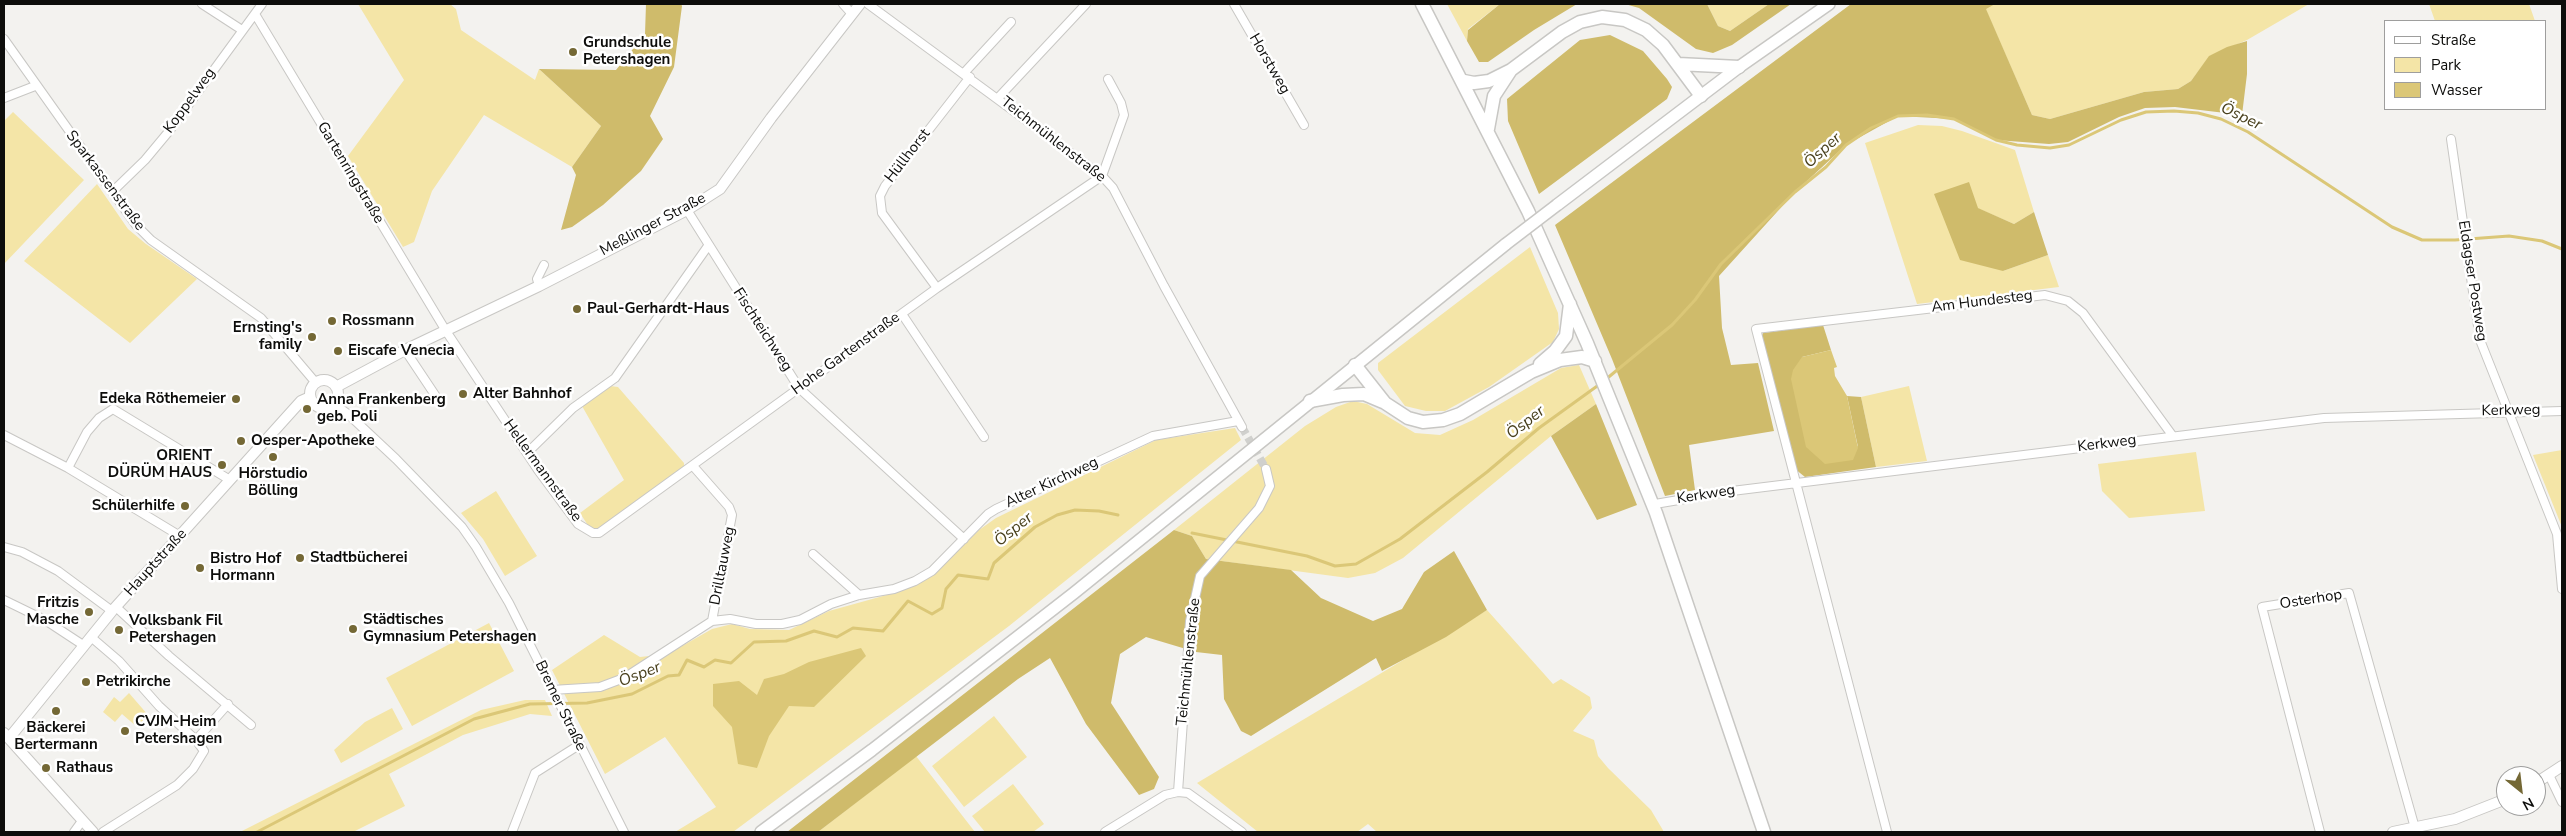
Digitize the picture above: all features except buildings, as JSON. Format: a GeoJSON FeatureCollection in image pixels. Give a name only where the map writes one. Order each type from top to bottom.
{"type":"FeatureCollection","features":[{"type":"Feature","properties":{"kind":"main road"},"geometry":{"type":"LineString","coordinates":[[1422,4],[1488,129],[1570,304],[1609,395],[1654,504],[1764,832]]}},
{"type":"Feature","properties":{"kind":"main road"},"geometry":{"type":"LineString","coordinates":[[761,832],[872,750],[1074,593],[1506,244],[1740,67],[1829,4]]}},
{"type":"Feature","properties":{"kind":"main road"},"geometry":{"type":"LineString","coordinates":[[1464,81],[1474,83],[1489,81],[1512,70],[1580,22],[1602,17],[1625,20],[1646,30],[1664,46],[1701,96]]}},
{"type":"Feature","properties":{"kind":"main road"},"geometry":{"type":"LineString","coordinates":[[1678,64],[1740,67]]}},
{"type":"Feature","properties":{"kind":"main road"},"geometry":{"type":"LineString","coordinates":[[1488,129],[1494,96],[1512,70]]}},
{"type":"Feature","properties":{"kind":"main road"},"geometry":{"type":"LineString","coordinates":[[1531,372],[1555,351],[1566,336],[1570,304]]}},
{"type":"Feature","properties":{"kind":"main road"},"geometry":{"type":"LineString","coordinates":[[1310,401],[1343,395],[1364,394],[1384,403],[1408,418],[1424,422],[1443,420],[1460,414],[1531,372],[1572,357],[1582,357],[1596,364]]}},
{"type":"Feature","properties":{"kind":"main road"},"geometry":{"type":"LineString","coordinates":[[1355,365],[1384,403]]}},
{"type":"Feature","properties":{"kind":"street"},"geometry":{"type":"LineString","coordinates":[[202,4],[242,30]]}},
{"type":"Feature","properties":{"kind":"street","name":"Koppelweg"},"geometry":{"type":"LineString","coordinates":[[112,192],[144,160],[170,130],[262,4]]}},
{"type":"Feature","properties":{"kind":"street"},"geometry":{"type":"LineString","coordinates":[[843,4],[852,14]]}},
{"type":"Feature","properties":{"kind":"street","name":"Meßlinger Straße"},"geometry":{"type":"LineString","coordinates":[[405,350],[539,286],[687,210],[720,189],[860,4]]}},
{"type":"Feature","properties":{"kind":"street","name":"Teichmühlenstraße"},"geometry":{"type":"LineString","coordinates":[[868,4],[1102,176],[1113,188],[1240,424]]}},
{"type":"Feature","properties":{"kind":"street"},"geometry":{"type":"LineString","coordinates":[[998,98],[1086,4]]}},
{"type":"Feature","properties":{"kind":"street","name":"Horstweg"},"geometry":{"type":"LineString","coordinates":[[1234,4],[1304,125]]}},
{"type":"Feature","properties":{"kind":"street","name":"Gartenringstraße"},"geometry":{"type":"LineString","coordinates":[[255,14],[446,331]]}},
{"type":"Feature","properties":{"kind":"street","name":"Hüllhorst"},"geometry":{"type":"LineString","coordinates":[[937,288],[882,213],[879,201],[885,186],[967,75],[1011,22]]}},
{"type":"Feature","properties":{"kind":"street","name":"Sparkassenstraße"},"geometry":{"type":"LineString","coordinates":[[4,39],[35,86],[136,225],[151,240],[261,318],[277,334],[316,383]]}},
{"type":"Feature","properties":{"kind":"street"},"geometry":{"type":"LineString","coordinates":[[1102,176],[1124,115],[1121,103],[1108,79]]}},
{"type":"Feature","properties":{"kind":"street"},"geometry":{"type":"LineString","coordinates":[[4,98],[35,86]]}},
{"type":"Feature","properties":{"kind":"street","name":"Eldagser Postweg"},"geometry":{"type":"LineString","coordinates":[[2451,139],[2465,248],[2480,340],[2506,411],[2557,534],[2562,589]]}},
{"type":"Feature","properties":{"kind":"street","name":"Hohe Gartenstraße"},"geometry":{"type":"LineString","coordinates":[[593,533],[598,533],[937,288],[1102,176]]}},
{"type":"Feature","properties":{"kind":"street","name":"Fischteichweg"},"geometry":{"type":"LineString","coordinates":[[687,210],[799,388],[964,539]]}},
{"type":"Feature","properties":{"kind":"street"},"geometry":{"type":"LineString","coordinates":[[527,453],[573,408],[615,378],[708,246]]}},
{"type":"Feature","properties":{"kind":"street"},"geometry":{"type":"LineString","coordinates":[[539,286],[537,278],[544,265]]}},
{"type":"Feature","properties":{"kind":"street","name":"Am Hundesteg"},"geometry":{"type":"LineString","coordinates":[[1795,484],[1756,330],[2014,298],[2045,295],[2053,297],[2068,301],[2083,314],[2172,435]]}},
{"type":"Feature","properties":{"kind":"street"},"geometry":{"type":"LineString","coordinates":[[902,314],[984,437]]}},
{"type":"Feature","properties":{"kind":"street","name":"Hellermannstraße"},"geometry":{"type":"LineString","coordinates":[[446,331],[527,453],[578,524],[593,533]]}},
{"type":"Feature","properties":{"kind":"street"},"geometry":{"type":"LineString","coordinates":[[336,387],[405,350],[439,401]]}},
{"type":"Feature","properties":{"kind":"street"},"geometry":{"type":"LineString","coordinates":[[328,381],[336,387],[338,399],[329,407],[318,407],[310,398],[311,388],[316,383],[328,381]]}},
{"type":"Feature","properties":{"kind":"street","name":"Hauptstraße"},"geometry":{"type":"LineString","coordinates":[[6,736],[114,609],[230,480],[302,402],[310,398]]}},
{"type":"Feature","properties":{"kind":"street","name":"Bremer Straße"},"geometry":{"type":"LineString","coordinates":[[334,404],[348,414],[396,459],[462,527],[509,603],[624,832]]}},
{"type":"Feature","properties":{"kind":"street"},"geometry":{"type":"LineString","coordinates":[[68,468],[88,432],[99,418],[113,409],[230,480]]}},
{"type":"Feature","properties":{"kind":"street","name":"Kerkweg"},"geometry":{"type":"LineString","coordinates":[[1654,504],[1732,491],[2172,435],[2324,418],[2562,410]]}},
{"type":"Feature","properties":{"kind":"street","name":"Alter Kirchweg"},"geometry":{"type":"LineString","coordinates":[[712,621],[730,619],[756,624],[782,624],[800,620],[831,604],[859,595],[894,589],[915,581],[932,571],[988,514],[996,509],[1153,436],[1240,424]]}},
{"type":"Feature","properties":{"kind":"street"},"geometry":{"type":"LineString","coordinates":[[4,435],[68,468],[180,536]]}},
{"type":"Feature","properties":{"kind":"street","name":"Drilltauweg"},"geometry":{"type":"LineString","coordinates":[[692,466],[729,507],[732,515],[712,621]]}},
{"type":"Feature","properties":{"kind":"street","name":"Teichmühlenstraße"},"geometry":{"type":"LineString","coordinates":[[1178,792],[1190,620],[1200,576],[1259,508],[1270,486],[1266,468]]}},
{"type":"Feature","properties":{"kind":"street"},"geometry":{"type":"LineString","coordinates":[[1795,484],[1887,832]]}},
{"type":"Feature","properties":{"kind":"street"},"geometry":{"type":"LineString","coordinates":[[4,547],[22,552],[58,571],[114,609],[251,725]]}},
{"type":"Feature","properties":{"kind":"street"},"geometry":{"type":"LineString","coordinates":[[813,554],[859,595]]}},
{"type":"Feature","properties":{"kind":"street","name":"Osterhop"},"geometry":{"type":"LineString","coordinates":[[2320,832],[2262,608],[2348,593],[2415,828]]}},
{"type":"Feature","properties":{"kind":"street"},"geometry":{"type":"LineString","coordinates":[[4,600],[45,620],[83,645]]}},
{"type":"Feature","properties":{"kind":"street"},"geometry":{"type":"LineString","coordinates":[[554,693],[600,687],[624,678],[712,621]]}},
{"type":"Feature","properties":{"kind":"street"},"geometry":{"type":"LineString","coordinates":[[91,637],[119,662],[159,706],[196,740],[204,751],[192,770],[177,785],[103,832]]}},
{"type":"Feature","properties":{"kind":"street"},"geometry":{"type":"LineString","coordinates":[[196,740],[228,704]]}},
{"type":"Feature","properties":{"kind":"street"},"geometry":{"type":"LineString","coordinates":[[6,736],[93,832]]}},
{"type":"Feature","properties":{"kind":"street"},"geometry":{"type":"LineString","coordinates":[[512,832],[535,773],[579,745]]}},
{"type":"Feature","properties":{"kind":"street"},"geometry":{"type":"LineString","coordinates":[[2546,777],[2562,766]]}},
{"type":"Feature","properties":{"kind":"street"},"geometry":{"type":"LineString","coordinates":[[2549,775],[2562,802]]}},
{"type":"Feature","properties":{"kind":"street"},"geometry":{"type":"LineString","coordinates":[[1105,832],[1165,795],[1178,792],[1188,794],[1242,832]]}},
{"type":"Feature","properties":{"kind":"street"},"geometry":{"type":"LineString","coordinates":[[2393,832],[2454,819],[2496,803]]}},
{"type":"Feature","properties":{"kind":"street"},"geometry":{"type":"LineString","coordinates":[[74,832],[82,821]]}},
{"type":"Feature","properties":{"kind":"green space"},"geometry":{"type":"Polygon","coordinates":[[[358,4],[450,4],[456,9],[461,30],[535,80],[539,69],[601,126],[572,167],[484,115],[432,191],[414,242],[403,247],[348,156],[404,80],[358,4]]]}},
{"type":"Feature","properties":{"kind":"green space"},"geometry":{"type":"Polygon","coordinates":[[[1447,4],[1500,4],[1468,29],[1467,41],[1447,4]]]}},
{"type":"Feature","properties":{"kind":"green space"},"geometry":{"type":"Polygon","coordinates":[[[1707,4],[1769,4],[1730,31],[1718,26],[1707,4]]]}},
{"type":"Feature","properties":{"kind":"green space"},"geometry":{"type":"Polygon","coordinates":[[[1995,4],[2309,4],[2247,40],[2210,56],[2191,81],[2178,89],[2144,92],[2050,119],[2032,115],[1985,8],[1995,4]]]}},
{"type":"Feature","properties":{"kind":"green space"},"geometry":{"type":"Polygon","coordinates":[[[2429,4],[2529,4],[2535,20],[2435,20],[2429,4]]]}},
{"type":"Feature","properties":{"kind":"green space"},"geometry":{"type":"Polygon","coordinates":[[[13,112],[84,180],[4,264],[4,121],[13,112]]]}},
{"type":"Feature","properties":{"kind":"green space"},"geometry":{"type":"Polygon","coordinates":[[[1918,125],[1942,126],[1962,131],[2015,150],[2034,212],[2014,224],[1977,208],[1935,194],[2003,271],[2048,255],[2059,287],[1917,304],[1865,143],[1918,125]]]}},
{"type":"Feature","properties":{"kind":"green space"},"geometry":{"type":"Polygon","coordinates":[[[97,184],[128,229],[146,244],[197,279],[130,343],[24,261],[97,184]]]}},
{"type":"Feature","properties":{"kind":"green space"},"geometry":{"type":"Polygon","coordinates":[[[1530,247],[1558,313],[1559,329],[1553,342],[1489,387],[1445,411],[1426,411],[1405,406],[1378,370],[1378,363],[1530,247]]]}},
{"type":"Feature","properties":{"kind":"green space"},"geometry":{"type":"Polygon","coordinates":[[[1579,365],[1596,404],[1551,436],[1403,558],[1375,573],[1348,578],[1206,559],[1192,536],[1174,530],[1305,426],[1336,407],[1353,401],[1367,404],[1415,433],[1440,435],[1473,420],[1561,368],[1579,365]]]}},
{"type":"Feature","properties":{"kind":"green space"},"geometry":{"type":"Polygon","coordinates":[[[610,386],[618,387],[684,463],[684,467],[598,529],[589,527],[580,513],[624,480],[582,406],[610,386]]]}},
{"type":"Feature","properties":{"kind":"green space"},"geometry":{"type":"Polygon","coordinates":[[[1909,386],[1927,461],[1876,467],[1861,397],[1909,386]]]}},
{"type":"Feature","properties":{"kind":"green space"},"geometry":{"type":"Polygon","coordinates":[[[1235,428],[1241,440],[1009,626],[733,832],[675,832],[716,807],[665,737],[605,774],[552,670],[604,635],[640,657],[668,654],[712,629],[732,624],[750,629],[789,630],[829,611],[901,591],[935,574],[979,530],[996,518],[1156,440],[1235,428]]]}},
{"type":"Feature","properties":{"kind":"green space"},"geometry":{"type":"Polygon","coordinates":[[[2562,450],[2562,527],[2533,455],[2562,450]]]}},
{"type":"Feature","properties":{"kind":"green space"},"geometry":{"type":"Polygon","coordinates":[[[2196,452],[2205,511],[2129,518],[2102,491],[2098,464],[2196,452]]]}},
{"type":"Feature","properties":{"kind":"green space"},"geometry":{"type":"Polygon","coordinates":[[[496,491],[537,556],[505,576],[483,539],[461,513],[496,491]]]}},
{"type":"Feature","properties":{"kind":"green space"},"geometry":{"type":"Polygon","coordinates":[[[1487,610],[1553,684],[1561,679],[1590,697],[1592,708],[1573,731],[1594,740],[1598,756],[1651,810],[1664,832],[1377,832],[1368,824],[1357,832],[1258,832],[1197,783],[1487,610]]]}},
{"type":"Feature","properties":{"kind":"green space"},"geometry":{"type":"Polygon","coordinates":[[[489,623],[514,671],[412,726],[386,678],[489,623]]]}},
{"type":"Feature","properties":{"kind":"green space"},"geometry":{"type":"Polygon","coordinates":[[[129,693],[148,715],[137,727],[122,714],[115,722],[103,712],[114,697],[120,702],[129,693]]]}},
{"type":"Feature","properties":{"kind":"green space"},"geometry":{"type":"Polygon","coordinates":[[[525,700],[545,700],[552,716],[530,714],[463,735],[389,774],[405,806],[353,832],[240,832],[481,710],[525,700]]]}},
{"type":"Feature","properties":{"kind":"green space"},"geometry":{"type":"Polygon","coordinates":[[[392,708],[403,729],[341,763],[334,750],[365,722],[392,708]]]}},
{"type":"Feature","properties":{"kind":"green space"},"geometry":{"type":"Polygon","coordinates":[[[994,716],[1027,757],[964,807],[932,766],[994,716]]]}},
{"type":"Feature","properties":{"kind":"green space"},"geometry":{"type":"Polygon","coordinates":[[[916,756],[975,832],[818,832],[916,756]]]}},
{"type":"Feature","properties":{"kind":"green space"},"geometry":{"type":"Polygon","coordinates":[[[1013,784],[1044,824],[1033,832],[985,832],[972,816],[1013,784]]]}},
{"type":"Feature","properties":{"kind":"shaded area"},"geometry":{"type":"Polygon","coordinates":[[[646,4],[681,4],[682,6],[674,67],[650,116],[663,139],[641,171],[603,205],[572,227],[561,230],[576,175],[572,167],[601,126],[539,69],[616,70],[645,34],[646,4]]]}},
{"type":"Feature","properties":{"kind":"shaded area"},"geometry":{"type":"Polygon","coordinates":[[[1500,4],[1577,4],[1534,30],[1488,62],[1479,62],[1467,41],[1468,30],[1500,4]]]}},
{"type":"Feature","properties":{"kind":"shaded area"},"geometry":{"type":"Polygon","coordinates":[[[1625,4],[1707,4],[1718,26],[1730,31],[1769,4],[1791,4],[1732,45],[1713,53],[1696,49],[1639,8],[1625,4]]]}},
{"type":"Feature","properties":{"kind":"shaded area"},"geometry":{"type":"Polygon","coordinates":[[[1851,4],[1995,4],[1986,9],[2032,115],[2050,119],[2144,92],[2178,89],[2191,81],[2209,56],[2227,47],[2247,41],[2247,74],[2242,115],[2175,107],[2145,108],[2119,117],[2068,142],[2049,144],[1996,140],[1954,119],[1898,116],[1846,145],[1795,192],[1719,276],[1722,328],[1731,365],[1758,363],[1774,431],[1689,445],[1695,490],[1665,496],[1612,359],[1555,225],[1851,4]]]}},
{"type":"Feature","properties":{"kind":"shaded area"},"geometry":{"type":"Polygon","coordinates":[[[1610,35],[1643,51],[1672,87],[1667,99],[1539,194],[1508,121],[1507,99],[1580,40],[1610,35]]]}},
{"type":"Feature","properties":{"kind":"shaded area"},"geometry":{"type":"Polygon","coordinates":[[[1969,182],[1978,208],[2014,224],[2034,212],[2048,255],[2003,271],[1960,260],[1934,194],[1969,182]]]}},
{"type":"Feature","properties":{"kind":"shaded area"},"geometry":{"type":"Polygon","coordinates":[[[1823,325],[1831,350],[1802,357],[1858,447],[1847,396],[1861,397],[1876,467],[1805,477],[1795,469],[1761,338],[1763,333],[1823,325]]]}},
{"type":"Feature","properties":{"kind":"shaded area"},"geometry":{"type":"Polygon","coordinates":[[[1596,404],[1637,505],[1597,520],[1551,436],[1596,404]]]}},
{"type":"Feature","properties":{"kind":"shaded area"},"geometry":{"type":"Polygon","coordinates":[[[1174,530],[1192,536],[1206,559],[1291,570],[1321,598],[1373,621],[1402,609],[1424,572],[1454,551],[1487,610],[1446,637],[1382,671],[1376,658],[1251,736],[1241,731],[1224,699],[1222,655],[1196,652],[1146,637],[1120,654],[1111,703],[1159,777],[1154,789],[1139,795],[1086,724],[1050,658],[1018,679],[818,832],[787,832],[1174,530]]]}},
{"type":"Feature","properties":{"kind":"water"},"geometry":{"type":"Polygon","coordinates":[[[1831,350],[1837,367],[1834,368],[1835,376],[1847,396],[1858,448],[1853,460],[1825,464],[1806,447],[1791,379],[1793,370],[1802,357],[1831,350]]]}},
{"type":"Feature","properties":{"kind":"water"},"geometry":{"type":"Polygon","coordinates":[[[861,648],[866,656],[814,707],[789,706],[769,736],[757,768],[738,764],[732,727],[713,706],[713,684],[739,681],[757,695],[764,679],[784,674],[809,662],[861,648]]]}},
{"type":"Feature","properties":{"kind":"waterway","name":"Ösper"},"geometry":{"type":"LineString","coordinates":[[1605,380],[1672,325],[1695,300],[1721,264],[1795,192],[1826,167],[1846,145],[1871,128],[1898,116],[1927,115],[1954,119],[1996,140],[2017,145],[2050,148],[2069,145],[2121,120],[2146,112],[2174,111],[2198,113],[2221,119],[2248,132],[2392,227],[2422,240],[2455,240],[2509,236],[2542,241],[2562,249]]}},
{"type":"Feature","properties":{"kind":"waterway","name":"Ösper"},"geometry":{"type":"LineString","coordinates":[[1192,533],[1307,556],[1335,566],[1356,564],[1400,539],[1487,472],[1539,428],[1600,384]]}},
{"type":"Feature","properties":{"kind":"waterway","name":"Ösper"},"geometry":{"type":"LineString","coordinates":[[257,832],[474,719],[530,704],[587,703],[632,694],[668,676],[679,675],[687,660],[704,667],[715,660],[731,663],[754,642],[786,641],[814,631],[837,637],[853,628],[883,631],[908,601],[932,614],[942,608],[946,589],[958,575],[988,579],[994,563],[1035,527],[1057,515],[1075,510],[1099,511],[1118,515]]}},
{"type":"Feature","properties":{"kind":"tunnel"},"geometry":{"type":"LineString","coordinates":[[1242,427],[1266,469]]}},
{"type":"Feature","properties":{"kind":"place","name":"Grundschule Petershagen"},"geometry":{"type":"Point","coordinates":[573,52]}},
{"type":"Feature","properties":{"kind":"place","name":"Paul-Gerhardt-Haus"},"geometry":{"type":"Point","coordinates":[577,309]}},
{"type":"Feature","properties":{"kind":"place","name":"Rossmann"},"geometry":{"type":"Point","coordinates":[332,321]}},
{"type":"Feature","properties":{"kind":"place","name":"Ernsting's family"},"geometry":{"type":"Point","coordinates":[312,337]}},
{"type":"Feature","properties":{"kind":"place","name":"Eiscafe Venecia"},"geometry":{"type":"Point","coordinates":[338,351]}},
{"type":"Feature","properties":{"kind":"place","name":"Alter Bahnhof"},"geometry":{"type":"Point","coordinates":[463,394]}},
{"type":"Feature","properties":{"kind":"place","name":"Edeka Röthemeier"},"geometry":{"type":"Point","coordinates":[236,399]}},
{"type":"Feature","properties":{"kind":"place","name":"Anna Frankenberg geb. Poli"},"geometry":{"type":"Point","coordinates":[307,409]}},
{"type":"Feature","properties":{"kind":"place","name":"Oesper-Apotheke"},"geometry":{"type":"Point","coordinates":[241,441]}},
{"type":"Feature","properties":{"kind":"place","name":"Hörstudio Bölling"},"geometry":{"type":"Point","coordinates":[273,457]}},
{"type":"Feature","properties":{"kind":"place","name":"ORIENT DÜRÜM HAUS"},"geometry":{"type":"Point","coordinates":[222,465]}},
{"type":"Feature","properties":{"kind":"place","name":"Schülerhilfe"},"geometry":{"type":"Point","coordinates":[185,506]}},
{"type":"Feature","properties":{"kind":"place","name":"Stadtbücherei"},"geometry":{"type":"Point","coordinates":[300,558]}},
{"type":"Feature","properties":{"kind":"place","name":"Bistro Hof Hormann"},"geometry":{"type":"Point","coordinates":[200,568]}},
{"type":"Feature","properties":{"kind":"place","name":"Fritzis Masche"},"geometry":{"type":"Point","coordinates":[89,612]}},
{"type":"Feature","properties":{"kind":"place","name":"Städtisches Gymnasium Petershagen"},"geometry":{"type":"Point","coordinates":[353,629]}},
{"type":"Feature","properties":{"kind":"place","name":"Volksbank Fil Petershagen"},"geometry":{"type":"Point","coordinates":[119,630]}},
{"type":"Feature","properties":{"kind":"place","name":"Petrikirche"},"geometry":{"type":"Point","coordinates":[86,682]}},
{"type":"Feature","properties":{"kind":"place","name":"Bäckerei Bertermann"},"geometry":{"type":"Point","coordinates":[56,711]}},
{"type":"Feature","properties":{"kind":"place","name":"CVJM-Heim Petershagen"},"geometry":{"type":"Point","coordinates":[125,731]}},
{"type":"Feature","properties":{"kind":"place","name":"Rathaus"},"geometry":{"type":"Point","coordinates":[46,768]}}]}
